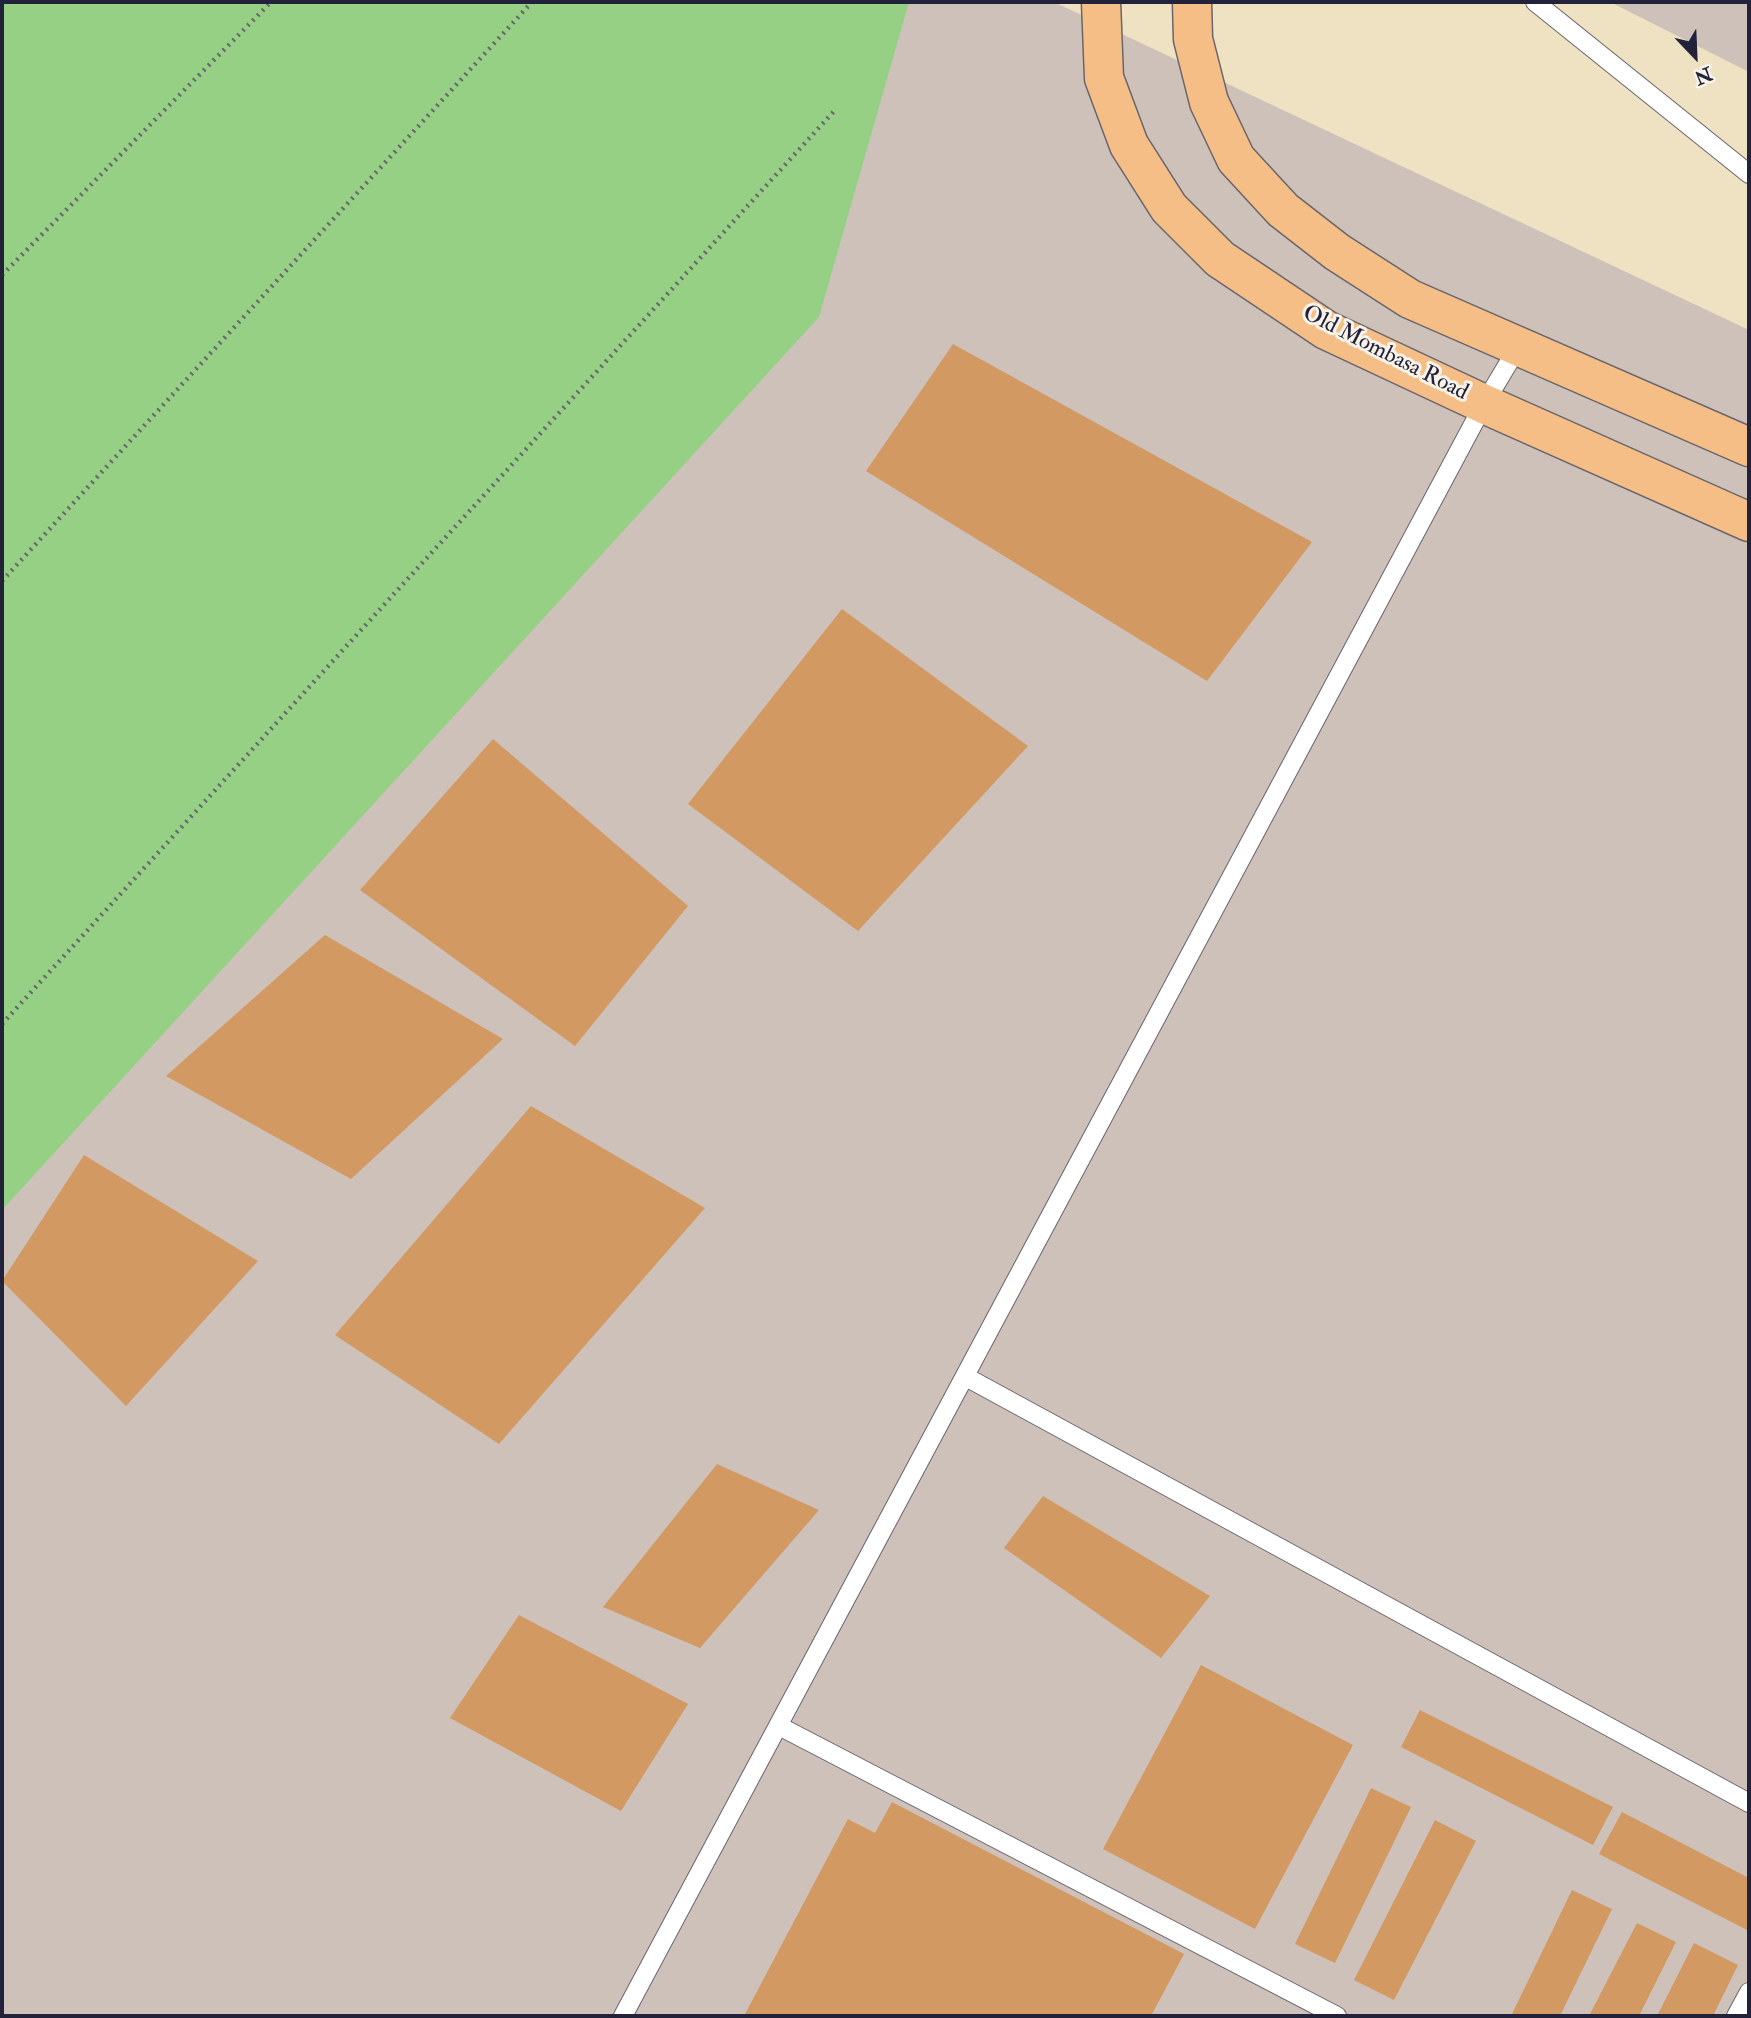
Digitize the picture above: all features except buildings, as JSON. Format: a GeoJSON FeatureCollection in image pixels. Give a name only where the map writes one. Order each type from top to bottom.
{"type":"FeatureCollection","features":[{"type":"Feature","properties":{"kind":"main road","name":"Old Mombasa Road"},"geometry":{"type":"LineString","coordinates":[[1101,2],[1104,78],[1129,145],[1169,208],[1220,259],[1326,330],[1483,404],[1749,522]]}},
{"type":"Feature","properties":{"kind":"main road"},"geometry":{"type":"LineString","coordinates":[[1192,2],[1193,39],[1209,102],[1236,159],[1283,210],[1337,252],[1410,299],[1749,447]]}},
{"type":"Feature","properties":{"kind":"lane"},"geometry":{"type":"LineString","coordinates":[[1535,2],[1749,174]]}},
{"type":"Feature","properties":{"kind":"lane"},"geometry":{"type":"LineString","coordinates":[[623,2016],[1483,404],[1518,347]]}},
{"type":"Feature","properties":{"kind":"lane"},"geometry":{"type":"LineString","coordinates":[[966,1377],[1749,1803]]}},
{"type":"Feature","properties":{"kind":"lane"},"geometry":{"type":"LineString","coordinates":[[779,1726],[1337,2016]]}},
{"type":"Feature","properties":{"kind":"lane"},"geometry":{"type":"LineString","coordinates":[[1736,2016],[1749,1992]]}},
{"type":"Feature","properties":{"kind":"path"},"geometry":{"type":"LineString","coordinates":[[2,275],[271,2]]}},
{"type":"Feature","properties":{"kind":"path"},"geometry":{"type":"LineString","coordinates":[[2,581],[532,2]]}},
{"type":"Feature","properties":{"kind":"path"},"geometry":{"type":"LineString","coordinates":[[2,1024],[836,109]]}},
{"type":"Feature","properties":{"kind":"shaded area"},"geometry":{"type":"Polygon","coordinates":[[[2,2],[1054,2],[1749,330],[1749,2016],[2,2016],[2,2]]]}},
{"type":"Feature","properties":{"kind":"shaded area"},"geometry":{"type":"Polygon","coordinates":[[[1610,2],[1749,2],[1749,72],[1610,2]]]}},
{"type":"Feature","properties":{"kind":"green space"},"geometry":{"type":"Polygon","coordinates":[[[2,2],[909,2],[819,317],[2,1210],[2,2]]]}}]}
